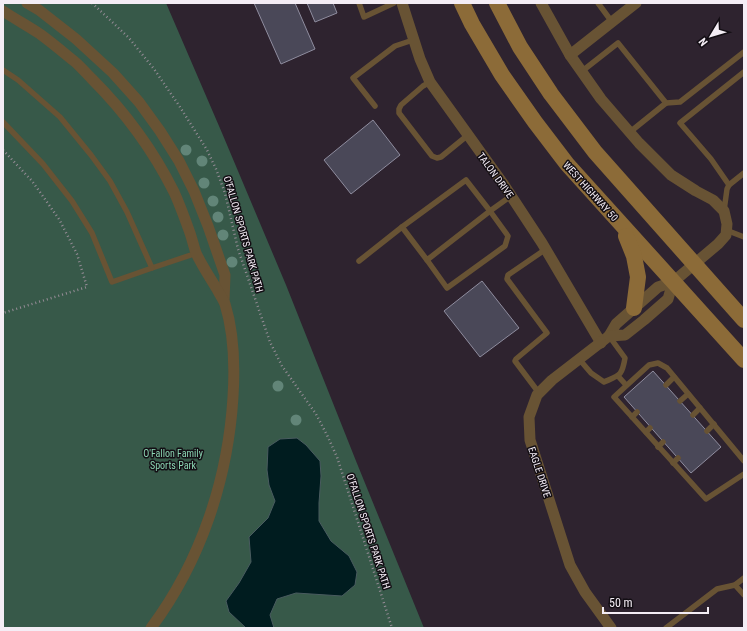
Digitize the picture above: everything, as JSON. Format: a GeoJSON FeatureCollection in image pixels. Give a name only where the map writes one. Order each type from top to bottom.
{"type":"FeatureCollection","features":[{"type":"Feature","properties":{"kind":"main road","name":"WEST HIGHWAY 50"},"geometry":{"type":"LineString","coordinates":[[462,3],[472,24],[502,75],[567,164],[744,360]]}},
{"type":"Feature","properties":{"kind":"main road"},"geometry":{"type":"LineString","coordinates":[[497,3],[520,47],[551,94],[595,152],[744,320]]}},
{"type":"Feature","properties":{"kind":"main road"},"geometry":{"type":"LineString","coordinates":[[621,225],[634,256],[638,277],[634,308]]}},
{"type":"Feature","properties":{"kind":"street"},"geometry":{"type":"LineString","coordinates":[[27,3],[39,10],[76,39],[113,73],[139,102],[160,131],[179,162],[194,191],[208,226],[225,275],[224,302]]}},
{"type":"Feature","properties":{"kind":"street","name":"TALON DRIVE"},"geometry":{"type":"LineString","coordinates":[[402,3],[420,59],[430,82],[511,195],[605,339]]}},
{"type":"Feature","properties":{"kind":"street"},"geometry":{"type":"LineString","coordinates":[[541,3],[581,72],[601,99],[639,143],[671,175],[713,200],[724,211],[727,224],[726,235],[718,244],[673,282]]}},
{"type":"Feature","properties":{"kind":"street"},"geometry":{"type":"LineString","coordinates":[[570,55],[636,3]]}},
{"type":"Feature","properties":{"kind":"street"},"geometry":{"type":"LineString","coordinates":[[3,11],[40,35],[75,62],[102,89],[134,128],[158,164],[174,193],[186,221],[197,254],[224,302],[228,316],[233,347],[234,376],[228,445],[221,474],[210,514],[194,556],[181,582],[151,628]]}},
{"type":"Feature","properties":{"kind":"street","name":"EAGLE DRIVE"},"geometry":{"type":"LineString","coordinates":[[611,628],[585,592],[570,565],[530,440],[529,417],[537,395],[552,380],[605,339],[616,324],[658,287],[673,282]]}},
{"type":"Feature","properties":{"kind":"street","name":"EAGLE DRIVE"},"geometry":{"type":"LineString","coordinates":[[605,339],[625,335],[644,320],[668,299],[673,282]]}},
{"type":"Feature","properties":{"kind":"lane"},"geometry":{"type":"LineString","coordinates":[[360,3],[364,17],[394,3]]}},
{"type":"Feature","properties":{"kind":"lane"},"geometry":{"type":"LineString","coordinates":[[598,3],[612,22]]}},
{"type":"Feature","properties":{"kind":"lane"},"geometry":{"type":"LineString","coordinates":[[375,106],[353,78],[395,46],[414,40]]}},
{"type":"Feature","properties":{"kind":"lane"},"geometry":{"type":"LineString","coordinates":[[581,72],[618,43],[666,103]]}},
{"type":"Feature","properties":{"kind":"lane"},"geometry":{"type":"LineString","coordinates":[[630,132],[666,103],[680,102],[744,52]]}},
{"type":"Feature","properties":{"kind":"lane"},"geometry":{"type":"LineString","coordinates":[[3,70],[18,80],[60,117],[91,155],[110,181],[127,212],[152,268]]}},
{"type":"Feature","properties":{"kind":"lane"},"geometry":{"type":"LineString","coordinates":[[729,185],[711,159],[680,123],[744,72]]}},
{"type":"Feature","properties":{"kind":"lane"},"geometry":{"type":"LineString","coordinates":[[430,82],[400,105],[399,113],[432,156],[437,158],[441,157],[468,135]]}},
{"type":"Feature","properties":{"kind":"lane"},"geometry":{"type":"LineString","coordinates":[[3,122],[43,164],[72,201],[92,233],[112,282],[197,254]]}},
{"type":"Feature","properties":{"kind":"lane"},"geometry":{"type":"LineString","coordinates":[[724,211],[727,189],[729,185],[744,173]]}},
{"type":"Feature","properties":{"kind":"lane"},"geometry":{"type":"LineString","coordinates":[[359,261],[402,227],[466,180],[508,236],[505,246],[447,288],[402,227]]}},
{"type":"Feature","properties":{"kind":"lane"},"geometry":{"type":"LineString","coordinates":[[427,260],[511,195]]}},
{"type":"Feature","properties":{"kind":"lane"},"geometry":{"type":"LineString","coordinates":[[726,230],[744,237]]}},
{"type":"Feature","properties":{"kind":"lane"},"geometry":{"type":"LineString","coordinates":[[539,393],[515,362],[516,359],[547,333],[507,277],[546,249]]}},
{"type":"Feature","properties":{"kind":"lane"},"geometry":{"type":"LineString","coordinates":[[580,359],[591,373],[604,382],[618,376],[623,370],[625,358],[605,339]]}},
{"type":"Feature","properties":{"kind":"lane"},"geometry":{"type":"LineString","coordinates":[[744,461],[667,368],[658,363],[649,365],[614,397],[658,447],[675,460],[706,499],[744,474]]}},
{"type":"Feature","properties":{"kind":"lane"},"geometry":{"type":"LineString","coordinates":[[618,376],[626,385]]}},
{"type":"Feature","properties":{"kind":"lane"},"geometry":{"type":"LineString","coordinates":[[666,385],[674,377]]}},
{"type":"Feature","properties":{"kind":"lane"},"geometry":{"type":"LineString","coordinates":[[680,401],[688,394]]}},
{"type":"Feature","properties":{"kind":"lane"},"geometry":{"type":"LineString","coordinates":[[693,415],[700,408]]}},
{"type":"Feature","properties":{"kind":"lane"},"geometry":{"type":"LineString","coordinates":[[632,417],[637,412]]}},
{"type":"Feature","properties":{"kind":"lane"},"geometry":{"type":"LineString","coordinates":[[707,431],[714,424]]}},
{"type":"Feature","properties":{"kind":"lane"},"geometry":{"type":"LineString","coordinates":[[646,432],[650,428]]}},
{"type":"Feature","properties":{"kind":"lane"},"geometry":{"type":"LineString","coordinates":[[658,447],[663,442]]}},
{"type":"Feature","properties":{"kind":"lane"},"geometry":{"type":"LineString","coordinates":[[666,628],[717,589],[736,585],[744,578]]}},
{"type":"Feature","properties":{"kind":"lane"},"geometry":{"type":"LineString","coordinates":[[736,585],[744,595]]}},
{"type":"Feature","properties":{"kind":"path","name":"O'FALLON SPORTS PARK PATH"},"geometry":{"type":"LineString","coordinates":[[92,3],[129,38],[154,69],[207,150],[216,168],[225,193],[238,248],[270,342],[282,366],[316,414],[337,457],[392,628]]}},
{"type":"Feature","properties":{"kind":"path"},"geometry":{"type":"LineString","coordinates":[[3,150],[32,181],[59,219],[77,254],[87,287],[3,312]]}},
{"type":"Feature","properties":{"kind":"green space","name":"O'Fallon Family Sports Park"},"geometry":{"type":"Polygon","coordinates":[[[3,3],[166,3],[286,285],[424,628],[3,628],[3,3]]]}},
{"type":"Feature","properties":{"kind":"shaded area"},"geometry":{"type":"Polygon","coordinates":[[[297,438],[306,445],[320,461],[321,476],[319,521],[331,541],[349,556],[357,572],[355,585],[342,596],[296,593],[277,599],[270,615],[274,628],[246,628],[229,612],[226,601],[239,583],[251,562],[249,537],[268,518],[275,501],[269,485],[267,470],[268,447],[280,439],[297,438]]]}},
{"type":"Feature","properties":{"kind":"building"},"geometry":{"type":"Polygon","coordinates":[[[254,3],[295,3],[315,49],[281,64],[254,3]]]}},
{"type":"Feature","properties":{"kind":"building"},"geometry":{"type":"Polygon","coordinates":[[[307,3],[333,3],[337,13],[315,22],[307,3]]]}},
{"type":"Feature","properties":{"kind":"building"},"geometry":{"type":"Polygon","coordinates":[[[373,120],[400,155],[351,194],[324,160],[373,120]]]}},
{"type":"Feature","properties":{"kind":"building"},"geometry":{"type":"Polygon","coordinates":[[[482,281],[519,328],[480,357],[444,311],[482,281]]]}},
{"type":"Feature","properties":{"kind":"building"},"geometry":{"type":"Polygon","coordinates":[[[653,371],[721,447],[691,473],[624,397],[653,371]]]}}]}
